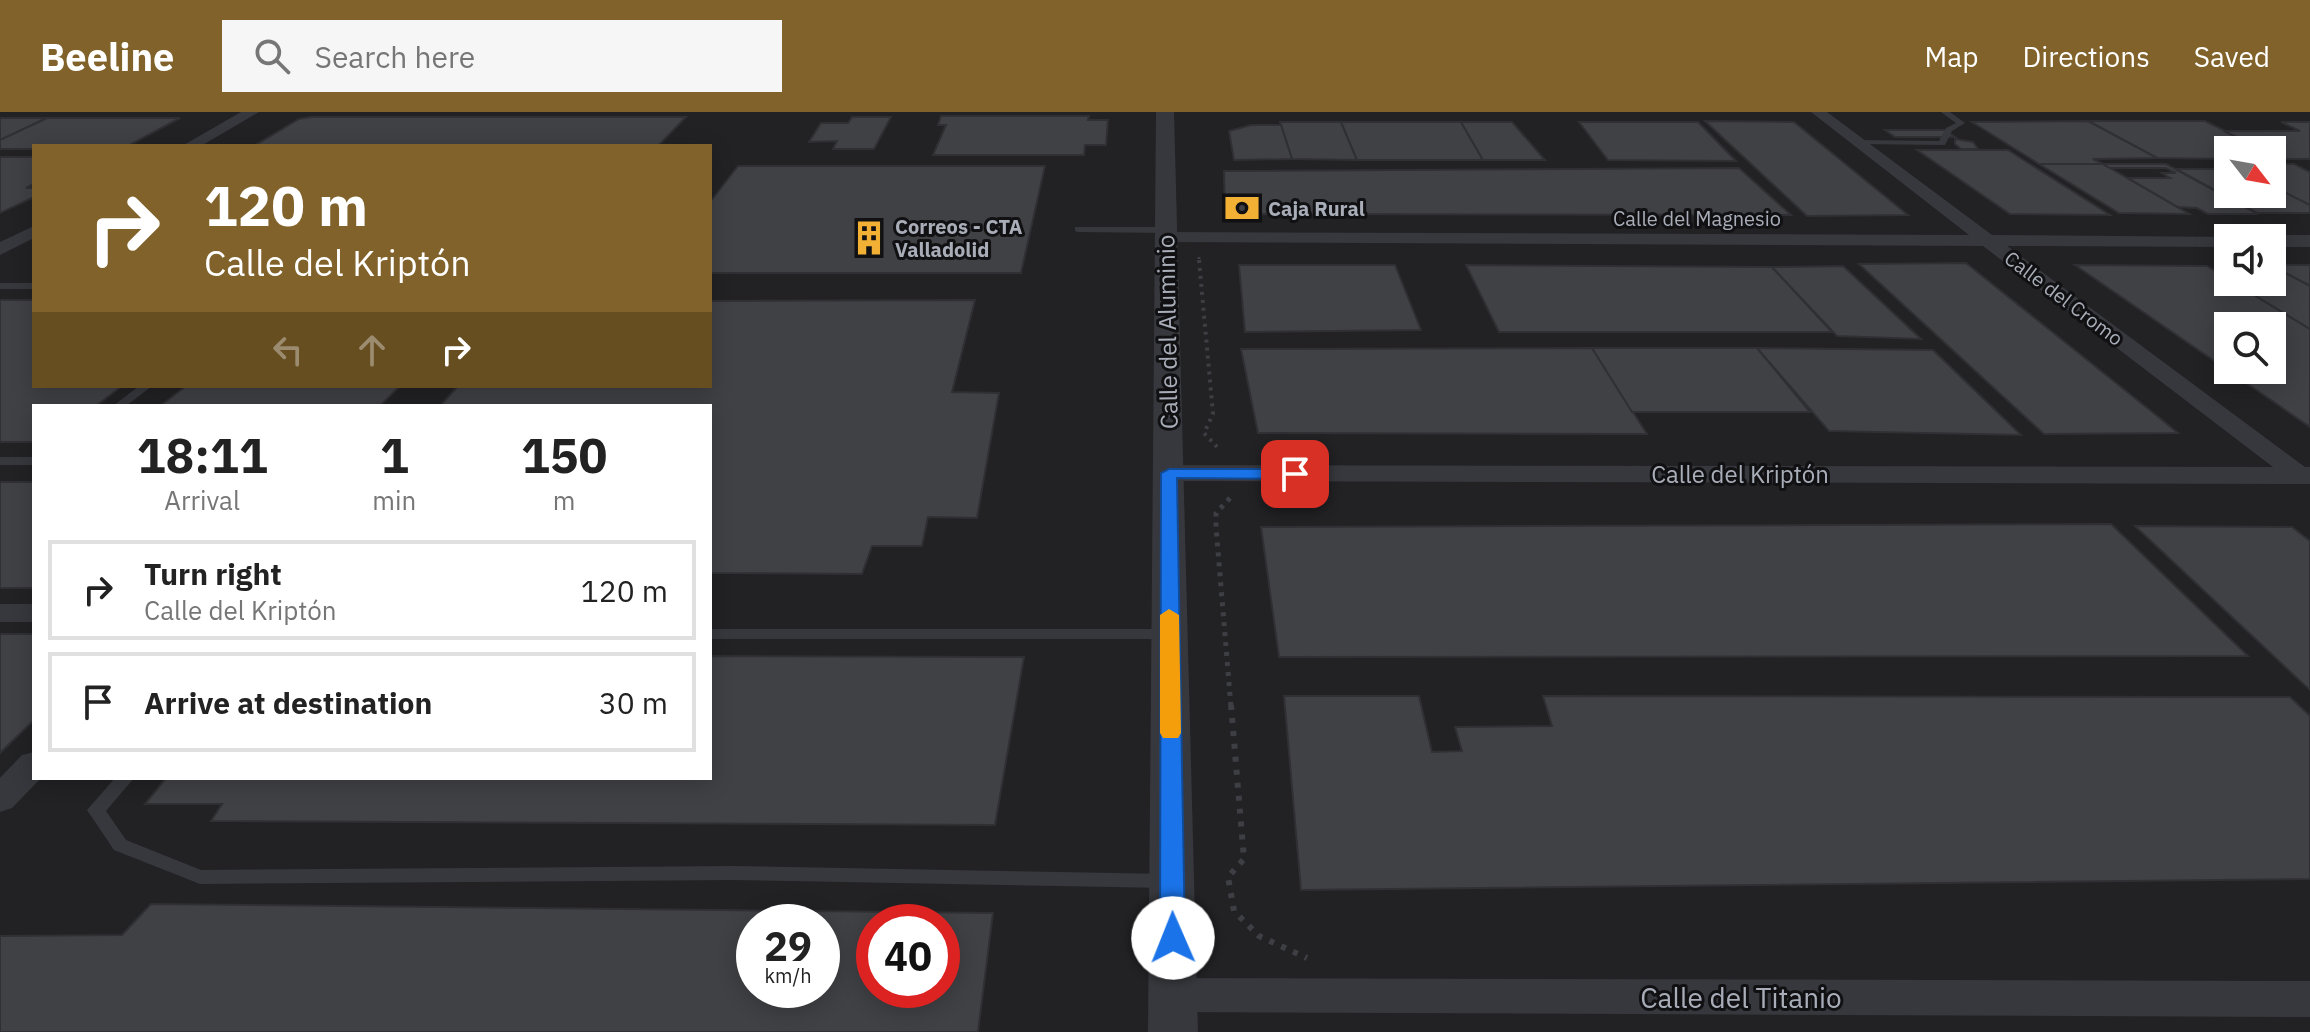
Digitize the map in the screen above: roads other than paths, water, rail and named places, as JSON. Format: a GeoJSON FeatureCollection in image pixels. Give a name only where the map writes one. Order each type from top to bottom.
{"type":"FeatureCollection","features":[{"type":"Feature","properties":{"kind":"street"},"geometry":{"type":"LineString","coordinates":[[194,144],[252,112]]}},
{"type":"Feature","properties":{"kind":"street","name":"Calle del Aluminio"},"geometry":{"type":"LineString","coordinates":[[1165,112],[1173,1014]]}},
{"type":"Feature","properties":{"kind":"street","name":"Calle del Cromo"},"geometry":{"type":"LineString","coordinates":[[1818,112],[2306,477]]}},
{"type":"Feature","properties":{"kind":"street"},"geometry":{"type":"LineString","coordinates":[[0,249],[32,232]]}},
{"type":"Feature","properties":{"kind":"street","name":"Calle del Magnesio"},"geometry":{"type":"LineString","coordinates":[[1166,234],[1989,242],[2214,241]]}},
{"type":"Feature","properties":{"kind":"street"},"geometry":{"type":"LineString","coordinates":[[2286,241],[2310,241]]}},
{"type":"Feature","properties":{"kind":"street","name":"Calle del Kriptón"},"geometry":{"type":"LineString","coordinates":[[1169,473],[2306,477]]}},
{"type":"Feature","properties":{"kind":"street"},"geometry":{"type":"LineString","coordinates":[[0,613],[32,613]]}},
{"type":"Feature","properties":{"kind":"street"},"geometry":{"type":"LineString","coordinates":[[0,799],[32,766]]}},
{"type":"Feature","properties":{"kind":"street","name":"Calle del Titanio"},"geometry":{"type":"LineString","coordinates":[[1173,1014],[2310,999]]}},
{"type":"Feature","properties":{"kind":"lane"},"geometry":{"type":"LineString","coordinates":[[1858,142],[1942,143],[1949,130],[1961,123],[1945,112]]}},
{"type":"Feature","properties":{"kind":"lane"},"geometry":{"type":"LineString","coordinates":[[1078,229],[1166,234]]}},
{"type":"Feature","properties":{"kind":"lane"},"geometry":{"type":"LineString","coordinates":[[0,286],[32,286]]}},
{"type":"Feature","properties":{"kind":"lane"},"geometry":{"type":"LineString","coordinates":[[122,404],[143,388]]}},
{"type":"Feature","properties":{"kind":"lane"},"geometry":{"type":"LineString","coordinates":[[0,461],[32,461]]}},
{"type":"Feature","properties":{"kind":"lane"},"geometry":{"type":"LineString","coordinates":[[712,634],[1170,634]]}},
{"type":"Feature","properties":{"kind":"lane"},"geometry":{"type":"LineString","coordinates":[[123,780],[96,810],[120,845],[200,877],[733,873],[1172,881]]}},
{"type":"Feature","properties":{"kind":"place","name":"Caja Rural"},"geometry":{"type":"Point","coordinates":[1242,208]}},
{"type":"Feature","properties":{"kind":"place","name":"Correos - CTA Valladolid"},"geometry":{"type":"Point","coordinates":[869,238]}}]}
